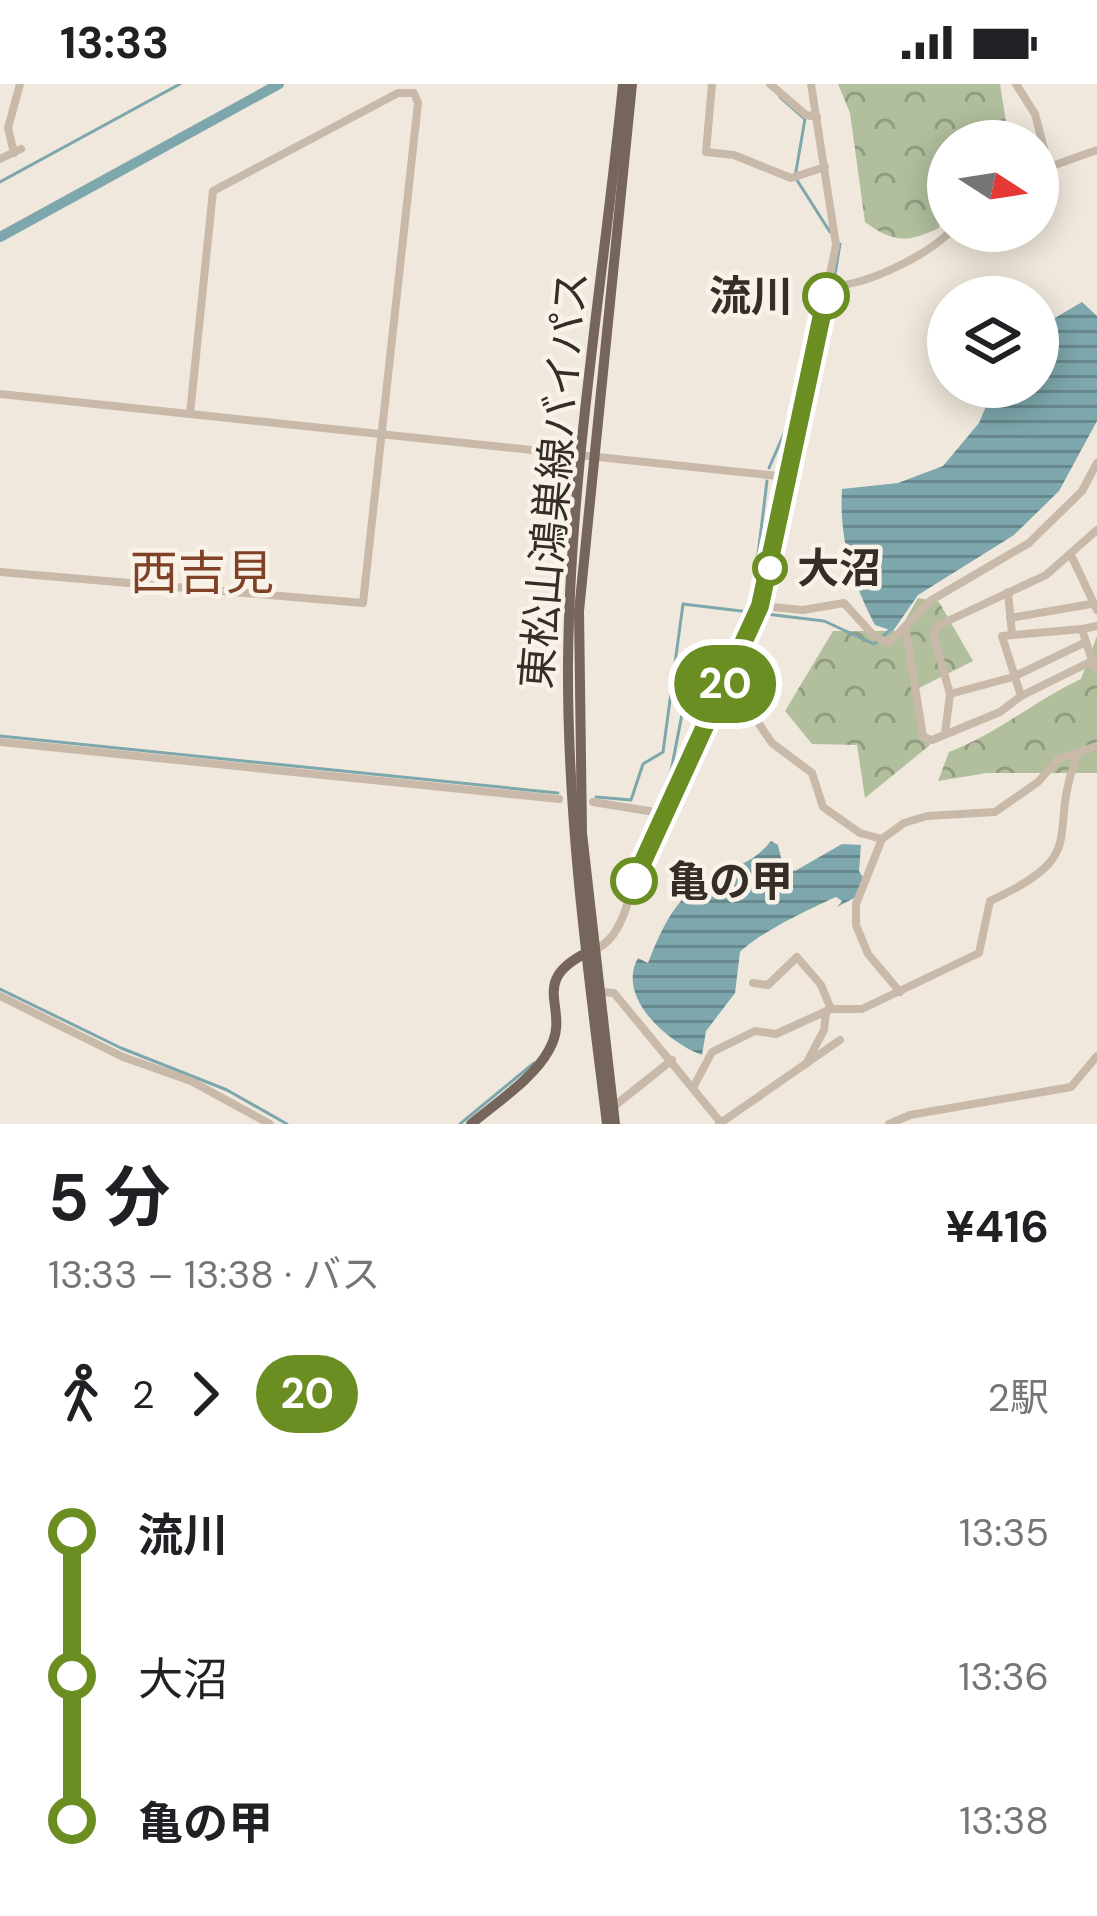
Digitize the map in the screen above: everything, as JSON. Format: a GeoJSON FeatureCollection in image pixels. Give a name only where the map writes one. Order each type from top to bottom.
{"type":"FeatureCollection","features":[{"type":"Feature","properties":{"kind":"main road","name":"東松山鴻巣線バイパス"},"geometry":{"type":"LineString","coordinates":[[590,952],[573,836],[570,604],[627,84]]}},
{"type":"Feature","properties":{"kind":"main road"},"geometry":{"type":"LineString","coordinates":[[590,952],[613,1108],[611,1124]]}},
{"type":"Feature","properties":{"kind":"main road"},"geometry":{"type":"LineString","coordinates":[[471,1124],[548,1054],[554,1037],[552,987],[567,963],[590,952]]}},
{"type":"Feature","properties":{"kind":"main road"},"geometry":{"type":"LineString","coordinates":[[590,952],[611,1124]]}},
{"type":"Feature","properties":{"kind":"street"},"geometry":{"type":"LineString","coordinates":[[0,159],[18,151],[8,128],[20,84]]}},
{"type":"Feature","properties":{"kind":"street"},"geometry":{"type":"LineString","coordinates":[[712,84],[706,152],[734,155],[791,178],[825,167]]}},
{"type":"Feature","properties":{"kind":"street"},"geometry":{"type":"LineString","coordinates":[[770,84],[806,115],[817,117]]}},
{"type":"Feature","properties":{"kind":"street"},"geometry":{"type":"LineString","coordinates":[[590,952],[614,936],[661,813],[760,606],[836,234],[812,84]]}},
{"type":"Feature","properties":{"kind":"street"},"geometry":{"type":"LineString","coordinates":[[1016,84],[1036,120]]}},
{"type":"Feature","properties":{"kind":"street"},"geometry":{"type":"LineString","coordinates":[[0,572],[363,604],[385,436],[416,88],[398,93],[213,191],[190,415]]}},
{"type":"Feature","properties":{"kind":"street"},"geometry":{"type":"LineString","coordinates":[[1059,163],[1097,150]]}},
{"type":"Feature","properties":{"kind":"street"},"geometry":{"type":"LineString","coordinates":[[828,285],[845,287],[928,252]]}},
{"type":"Feature","properties":{"kind":"street"},"geometry":{"type":"LineString","coordinates":[[0,394],[788,477]]}},
{"type":"Feature","properties":{"kind":"street"},"geometry":{"type":"LineString","coordinates":[[760,606],[803,610],[844,603],[879,640],[889,643],[930,602],[1029,543],[1094,477],[1097,463]]}},
{"type":"Feature","properties":{"kind":"street"},"geometry":{"type":"LineString","coordinates":[[945,734],[950,694],[934,637],[938,626],[1046,575],[1097,530]]}},
{"type":"Feature","properties":{"kind":"street"},"geometry":{"type":"LineString","coordinates":[[1010,618],[1094,607],[1071,555]]}},
{"type":"Feature","properties":{"kind":"street"},"geometry":{"type":"LineString","coordinates":[[1008,592],[1012,634]]}},
{"type":"Feature","properties":{"kind":"street"},"geometry":{"type":"LineString","coordinates":[[1021,696],[1001,646],[1002,636],[1097,626]]}},
{"type":"Feature","properties":{"kind":"street"},"geometry":{"type":"LineString","coordinates":[[906,630],[923,737],[945,734],[1000,712],[1021,696],[1094,666],[1082,629]]}},
{"type":"Feature","properties":{"kind":"street"},"geometry":{"type":"LineString","coordinates":[[950,694],[1012,677],[1086,642]]}},
{"type":"Feature","properties":{"kind":"street"},"geometry":{"type":"LineString","coordinates":[[722,691],[746,705],[772,743],[812,773],[823,807],[860,833],[882,839]]}},
{"type":"Feature","properties":{"kind":"street"},"geometry":{"type":"LineString","coordinates":[[0,742],[559,799]]}},
{"type":"Feature","properties":{"kind":"street"},"geometry":{"type":"LineString","coordinates":[[900,992],[868,954],[856,925],[856,904],[882,839],[904,823],[928,816],[995,812],[1038,782],[1058,758],[1097,746]]}},
{"type":"Feature","properties":{"kind":"street"},"geometry":{"type":"LineString","coordinates":[[694,1086],[712,1052],[755,1031],[776,1034],[829,1011],[862,1010],[980,953],[990,901],[1054,861],[1078,754]]}},
{"type":"Feature","properties":{"kind":"street"},"geometry":{"type":"LineString","coordinates":[[593,802],[661,813]]}},
{"type":"Feature","properties":{"kind":"street"},"geometry":{"type":"LineString","coordinates":[[753,983],[768,985],[796,957],[820,985],[829,1011],[805,1065]]}},
{"type":"Feature","properties":{"kind":"street"},"geometry":{"type":"LineString","coordinates":[[598,992],[614,993],[721,1123],[839,1040]]}},
{"type":"Feature","properties":{"kind":"street"},"geometry":{"type":"LineString","coordinates":[[0,996],[123,1057],[191,1081],[270,1124]]}},
{"type":"Feature","properties":{"kind":"street"},"geometry":{"type":"LineString","coordinates":[[889,1124],[910,1115],[1072,1087],[1097,1056]]}},
{"type":"Feature","properties":{"kind":"street"},"geometry":{"type":"LineString","coordinates":[[613,1108],[671,1060]]}},
{"type":"Feature","properties":{"kind":"green space"},"geometry":{"type":"Polygon","coordinates":[[[838,84],[1000,84],[1006,120],[927,120],[927,233],[909,238],[884,234],[865,222],[850,113],[838,84]]]}},
{"type":"Feature","properties":{"kind":"green space"},"geometry":{"type":"Polygon","coordinates":[[[918,598],[939,602],[973,661],[913,691],[930,745],[865,798],[857,745],[812,744],[785,711],[833,631],[899,631],[918,598]]]}},
{"type":"Feature","properties":{"kind":"green space"},"geometry":{"type":"Polygon","coordinates":[[[1097,636],[1097,773],[987,773],[938,781],[949,752],[1081,679],[1097,636]]]}},
{"type":"Feature","properties":{"kind":"water","name":"大沼"},"geometry":{"type":"Polygon","coordinates":[[[1082,302],[1097,316],[1097,421],[1059,491],[1014,535],[918,595],[893,631],[875,625],[849,559],[842,489],[898,483],[943,466],[979,423],[985,408],[1059,408],[1059,316],[1082,302]]]}},
{"type":"Feature","properties":{"kind":"water"},"geometry":{"type":"Polygon","coordinates":[[[771,841],[778,845],[783,866],[795,871],[842,844],[861,845],[859,871],[865,881],[858,896],[837,907],[842,901],[836,897],[772,929],[740,952],[735,993],[706,1031],[702,1055],[674,1040],[649,1016],[639,1002],[633,973],[638,958],[648,963],[667,920],[685,897],[709,878],[750,860],[771,841]]]}},
{"type":"Feature","properties":{"kind":"waterway"},"geometry":{"type":"LineString","coordinates":[[0,182],[180,84]]}},
{"type":"Feature","properties":{"kind":"waterway"},"geometry":{"type":"LineString","coordinates":[[0,237],[279,84]]}},
{"type":"Feature","properties":{"kind":"waterway"},"geometry":{"type":"LineString","coordinates":[[780,97],[805,119],[795,177],[830,232]]}},
{"type":"Feature","properties":{"kind":"waterway"},"geometry":{"type":"LineString","coordinates":[[811,386],[822,353],[840,244]]}},
{"type":"Feature","properties":{"kind":"waterway"},"geometry":{"type":"LineString","coordinates":[[769,468],[800,397]]}},
{"type":"Feature","properties":{"kind":"waterway"},"geometry":{"type":"LineString","coordinates":[[656,806],[671,771],[683,709],[720,673],[751,612],[767,481]]}},
{"type":"Feature","properties":{"kind":"waterway"},"geometry":{"type":"LineString","coordinates":[[596,797],[631,800],[643,764],[663,752],[683,604],[824,621],[874,644],[890,630]]}},
{"type":"Feature","properties":{"kind":"waterway"},"geometry":{"type":"LineString","coordinates":[[0,736],[558,793]]}},
{"type":"Feature","properties":{"kind":"waterway"},"geometry":{"type":"LineString","coordinates":[[631,868],[652,815]]}},
{"type":"Feature","properties":{"kind":"waterway"},"geometry":{"type":"LineString","coordinates":[[0,989],[121,1048],[227,1090],[287,1124]]}},
{"type":"Feature","properties":{"kind":"waterway"},"geometry":{"type":"LineString","coordinates":[[460,1124],[534,1063]]}},
{"type":"Feature","properties":{"kind":"bus line","name":"20"},"geometry":{"type":"LineString","coordinates":[[634,881],[661,813],[760,606],[826,296]]}},
{"type":"Feature","properties":{"kind":"place","name":"流川"},"geometry":{"type":"Point","coordinates":[826,296]}},
{"type":"Feature","properties":{"kind":"place","name":"大沼"},"geometry":{"type":"Point","coordinates":[770,568]}},
{"type":"Feature","properties":{"kind":"place","name":"亀の甲"},"geometry":{"type":"Point","coordinates":[634,881]}},
{"type":"Feature","properties":{"kind":"district","name":"西吉見"},"geometry":{"type":"Point","coordinates":[202,573]}}]}
